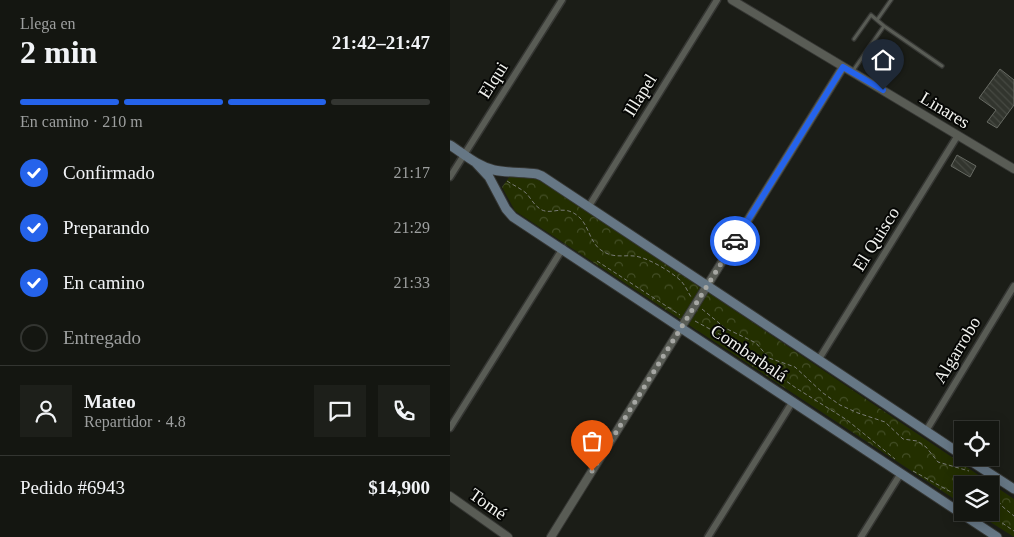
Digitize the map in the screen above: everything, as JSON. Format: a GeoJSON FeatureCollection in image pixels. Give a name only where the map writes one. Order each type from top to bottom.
{"type":"FeatureCollection","features":[{"type":"Feature","properties":{"kind":"main road","name":"Combarbalá"},"geometry":{"type":"LineString","coordinates":[[450,145],[476,163],[489,177],[506,209],[514,217],[997,537]]}},
{"type":"Feature","properties":{"kind":"main road","name":"Combarbalá"},"geometry":{"type":"LineString","coordinates":[[476,163],[506,175],[537,174],[589,206],[954,450]]}},
{"type":"Feature","properties":{"kind":"main road"},"geometry":{"type":"LineString","coordinates":[[497,193],[499,184],[506,175]]}},
{"type":"Feature","properties":{"kind":"main road"},"geometry":{"type":"LineString","coordinates":[[978,466],[1014,489]]}},
{"type":"Feature","properties":{"kind":"street","name":"Elqui"},"geometry":{"type":"LineString","coordinates":[[450,177],[562,0]]}},
{"type":"Feature","properties":{"kind":"street","name":"Illapel"},"geometry":{"type":"LineString","coordinates":[[589,206],[717,0]]}},
{"type":"Feature","properties":{"kind":"street","name":"Linares"},"geometry":{"type":"LineString","coordinates":[[732,0],[1014,169]]}},
{"type":"Feature","properties":{"kind":"street"},"geometry":{"type":"LineString","coordinates":[[551,537],[682,327],[684,316],[696,304],[843,67]]}},
{"type":"Feature","properties":{"kind":"street","name":"El Quisco"},"geometry":{"type":"LineString","coordinates":[[819,359],[958,136]]}},
{"type":"Feature","properties":{"kind":"street"},"geometry":{"type":"LineString","coordinates":[[450,428],[563,248]]}},
{"type":"Feature","properties":{"kind":"street","name":"Algarrobo"},"geometry":{"type":"LineString","coordinates":[[926,431],[1014,286]]}},
{"type":"Feature","properties":{"kind":"street"},"geometry":{"type":"LineString","coordinates":[[708,537],[793,401]]}},
{"type":"Feature","properties":{"kind":"street"},"geometry":{"type":"LineString","coordinates":[[861,537],[901,473]]}},
{"type":"Feature","properties":{"kind":"street","name":"Tomé"},"geometry":{"type":"LineString","coordinates":[[450,496],[508,537]]}},
{"type":"Feature","properties":{"kind":"lane"},"geometry":{"type":"LineString","coordinates":[[877,20],[891,0]]}},
{"type":"Feature","properties":{"kind":"lane"},"geometry":{"type":"LineString","coordinates":[[854,39],[871,16],[942,66]]}},
{"type":"Feature","properties":{"kind":"lane"},"geometry":{"type":"LineString","coordinates":[[852,72],[884,26]]}},
{"type":"Feature","properties":{"kind":"path"},"geometry":{"type":"LineString","coordinates":[[506,175],[542,210],[561,209],[578,216],[585,224],[594,244],[604,252],[616,256],[634,256],[650,260],[681,281],[692,298],[693,292]]}},
{"type":"Feature","properties":{"kind":"path"},"geometry":{"type":"LineString","coordinates":[[595,260],[684,316],[721,335],[796,388],[847,420],[899,462]]}},
{"type":"Feature","properties":{"kind":"path"},"geometry":{"type":"LineString","coordinates":[[696,304],[725,328],[756,343],[769,358],[795,368],[823,393],[840,404],[858,413],[885,422],[903,439],[918,442],[926,447],[938,462],[972,472]]}},
{"type":"Feature","properties":{"kind":"path"},"geometry":{"type":"LineString","coordinates":[[668,318],[672,312],[680,317],[684,316]]}},
{"type":"Feature","properties":{"kind":"path"},"geometry":{"type":"LineString","coordinates":[[914,471],[954,494]]}},
{"type":"Feature","properties":{"kind":"path"},"geometry":{"type":"LineString","coordinates":[[999,502],[1014,516]]}},
{"type":"Feature","properties":{"kind":"path"},"geometry":{"type":"LineString","coordinates":[[999,521],[1014,531]]}},
{"type":"Feature","properties":{"kind":"green space"},"geometry":{"type":"Polygon","coordinates":[[[510,176],[537,177],[954,458],[954,466],[965,466],[980,476],[954,476],[954,499],[515,211],[502,187],[510,176]]]}},
{"type":"Feature","properties":{"kind":"green space"},"geometry":{"type":"Polygon","coordinates":[[[999,489],[1014,499],[1014,537],[989,521],[999,521],[999,489]]]}},
{"type":"Feature","properties":{"kind":"building"},"geometry":{"type":"Polygon","coordinates":[[[1000,69],[1014,80],[1014,105],[997,128],[987,122],[996,110],[979,98],[1000,69]]]}},
{"type":"Feature","properties":{"kind":"building"},"geometry":{"type":"Polygon","coordinates":[[[957,155],[976,166],[970,177],[951,166],[957,155]]]}},
{"type":"Feature","properties":{"kind":"way so far"},"geometry":{"type":"LineString","coordinates":[[592,471],[735,241]]}},
{"type":"Feature","properties":{"kind":"route"},"geometry":{"type":"LineString","coordinates":[[735,241],[843,67],[883,90]]}}]}
